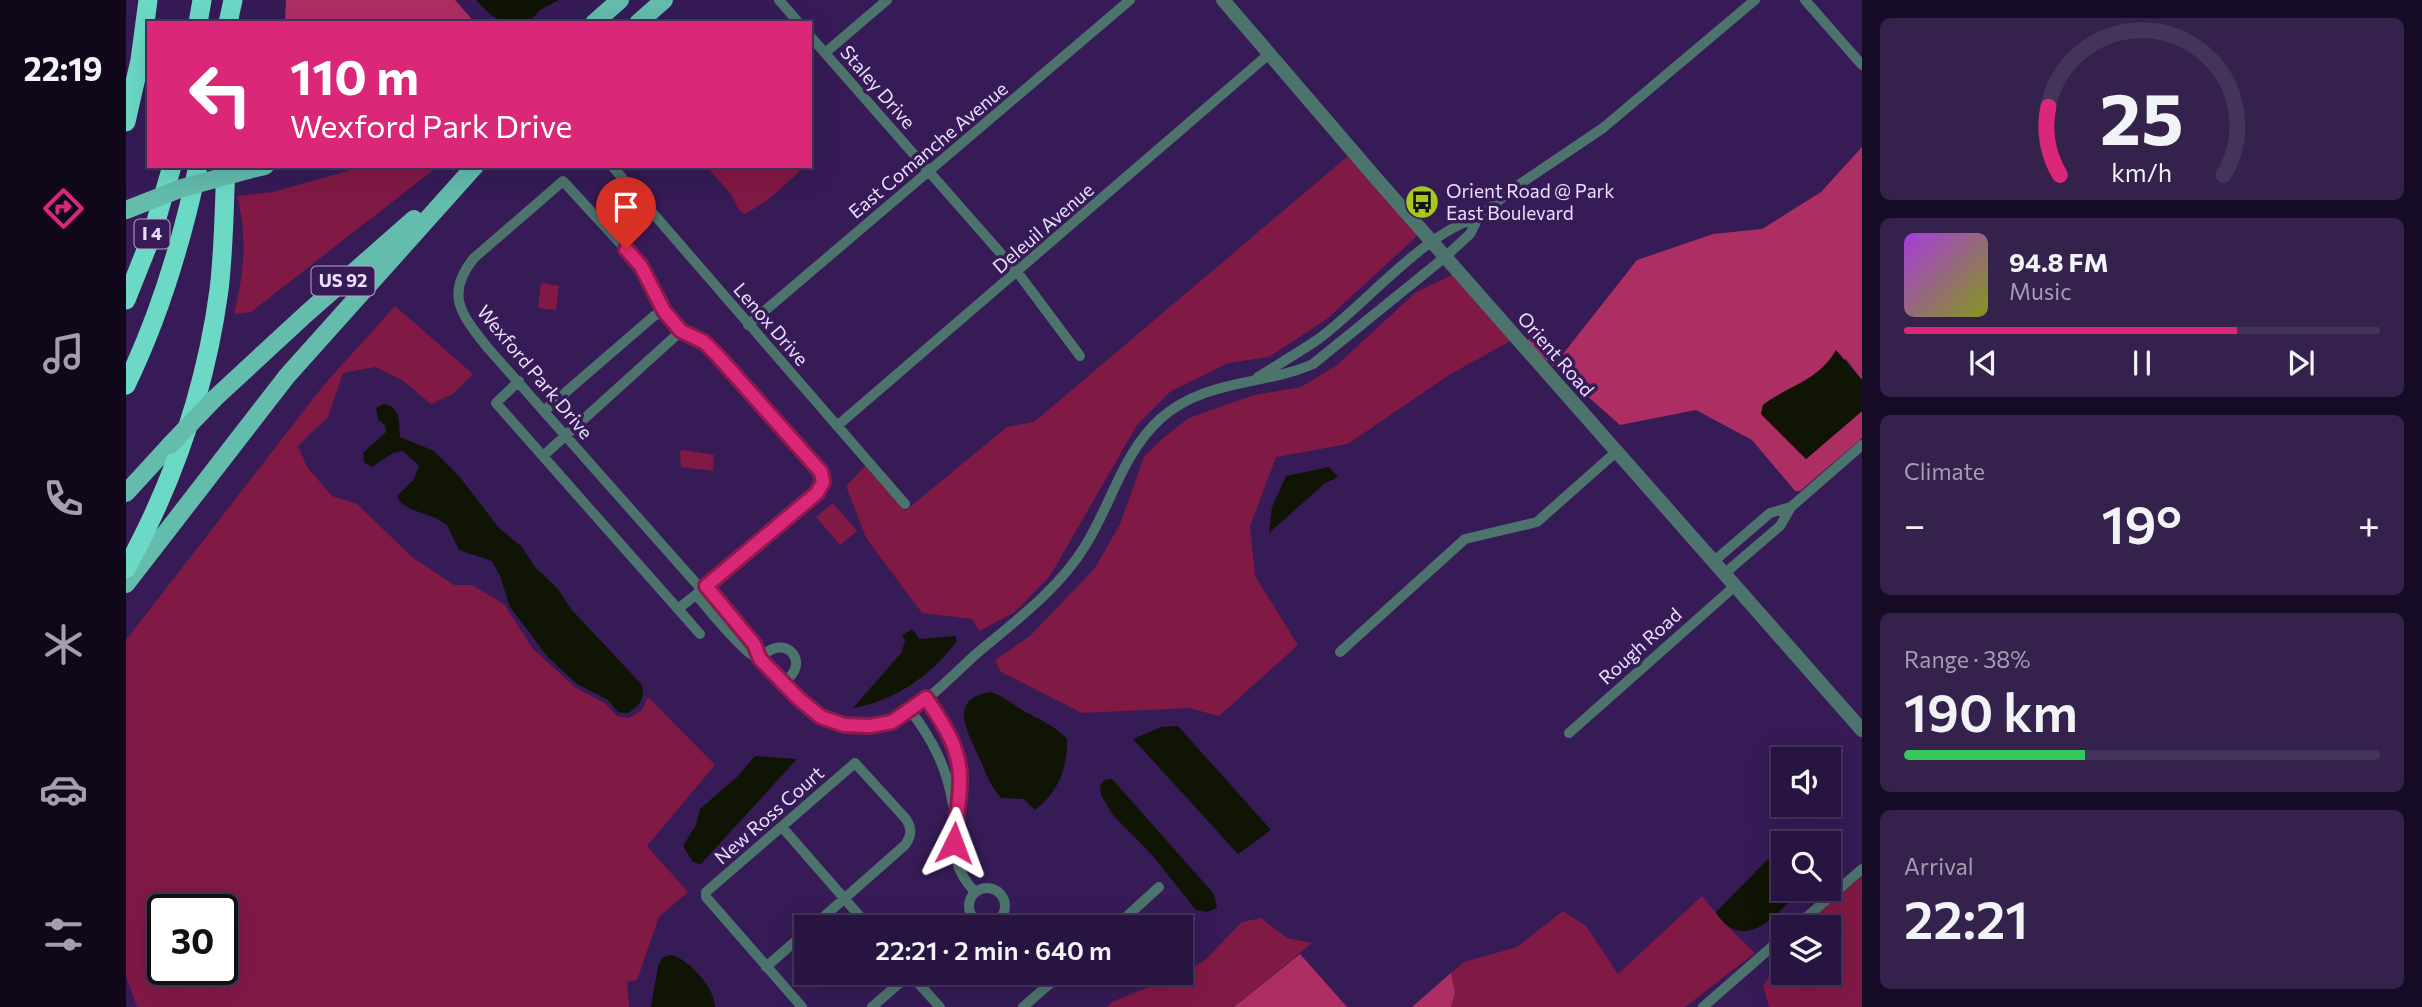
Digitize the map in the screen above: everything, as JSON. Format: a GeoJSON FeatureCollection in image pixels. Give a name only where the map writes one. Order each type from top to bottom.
{"type":"FeatureCollection","features":[{"type":"Feature","properties":{"kind":"highway"},"geometry":{"type":"LineString","coordinates":[[126,122],[140,60],[148,0]]}},
{"type":"Feature","properties":{"kind":"highway"},"geometry":{"type":"LineString","coordinates":[[198,21],[202,0]]}},
{"type":"Feature","properties":{"kind":"highway"},"geometry":{"type":"LineString","coordinates":[[230,21],[233,0]]}},
{"type":"Feature","properties":{"kind":"highway","name":"I 4"},"geometry":{"type":"LineString","coordinates":[[126,300],[152,234],[171,168]]}},
{"type":"Feature","properties":{"kind":"highway"},"geometry":{"type":"LineString","coordinates":[[126,385],[168,276],[190,206],[198,168]]}},
{"type":"Feature","properties":{"kind":"highway"},"geometry":{"type":"LineString","coordinates":[[126,569],[165,493],[208,356],[219,288],[226,168]]}},
{"type":"Feature","properties":{"kind":"main road"},"geometry":{"type":"LineString","coordinates":[[596,21],[620,0]]}},
{"type":"Feature","properties":{"kind":"main road"},"geometry":{"type":"LineString","coordinates":[[639,21],[653,0]]}},
{"type":"Feature","properties":{"kind":"main road"},"geometry":{"type":"LineString","coordinates":[[640,21],[664,0]]}},
{"type":"Feature","properties":{"kind":"main road"},"geometry":{"type":"LineString","coordinates":[[126,211],[182,188],[256,168]]}},
{"type":"Feature","properties":{"kind":"main road"},"geometry":{"type":"LineString","coordinates":[[126,584],[287,376],[473,168]]}},
{"type":"Feature","properties":{"kind":"main road","name":"US 92"},"geometry":{"type":"LineString","coordinates":[[126,493],[214,399],[306,314],[473,168]]}},
{"type":"Feature","properties":{"kind":"street"},"geometry":{"type":"LineString","coordinates":[[779,0],[797,21]]}},
{"type":"Feature","properties":{"kind":"street"},"geometry":{"type":"LineString","coordinates":[[825,53],[887,0]]}},
{"type":"Feature","properties":{"kind":"street","name":"East Comanche Avenue"},"geometry":{"type":"LineString","coordinates":[[748,325],[1130,0]]}},
{"type":"Feature","properties":{"kind":"street","name":"Orient Road"},"geometry":{"type":"LineString","coordinates":[[1223,0],[1445,257],[1862,730]]}},
{"type":"Feature","properties":{"kind":"street"},"geometry":{"type":"LineString","coordinates":[[1478,218],[1514,188],[1603,128],[1755,0]]}},
{"type":"Feature","properties":{"kind":"street"},"geometry":{"type":"LineString","coordinates":[[1805,0],[1862,65]]}},
{"type":"Feature","properties":{"kind":"street","name":"Staley Drive"},"geometry":{"type":"LineString","coordinates":[[812,38],[1018,273],[1080,356]]}},
{"type":"Feature","properties":{"kind":"street","name":"Deleuil Avenue"},"geometry":{"type":"LineString","coordinates":[[837,426],[1018,273],[1270,53]]}},
{"type":"Feature","properties":{"kind":"street","name":"Lenox Drive"},"geometry":{"type":"LineString","coordinates":[[614,168],[905,504]]}},
{"type":"Feature","properties":{"kind":"street","name":"Wexford Park Drive"},"geometry":{"type":"LineString","coordinates":[[664,311],[641,266],[566,181],[554,186],[474,258],[463,271],[458,284],[458,300],[464,317],[701,590],[754,644],[760,659],[821,717],[844,725],[870,726],[892,722],[926,698],[1063,575],[1084,549],[1100,521],[1134,448],[1154,425],[1182,403],[1211,389],[1290,374],[1313,364],[1445,257],[1470,234],[1478,218]]}},
{"type":"Feature","properties":{"kind":"street","name":"Wexford Park Drive"},"geometry":{"type":"LineString","coordinates":[[1254,379],[1318,340],[1459,222],[1478,218]]}},
{"type":"Feature","properties":{"kind":"street"},"geometry":{"type":"LineString","coordinates":[[545,410],[654,316],[664,311],[681,331],[704,342],[717,355],[821,472],[823,482],[817,493],[678,609]]}},
{"type":"Feature","properties":{"kind":"street"},"geometry":{"type":"LineString","coordinates":[[542,456],[681,331]]}},
{"type":"Feature","properties":{"kind":"street"},"geometry":{"type":"LineString","coordinates":[[519,381],[496,403],[700,634]]}},
{"type":"Feature","properties":{"kind":"street"},"geometry":{"type":"LineString","coordinates":[[1724,574],[1780,526],[1791,507],[1862,445]]}},
{"type":"Feature","properties":{"kind":"street"},"geometry":{"type":"LineString","coordinates":[[1340,652],[1465,539],[1537,522],[1616,452]]}},
{"type":"Feature","properties":{"kind":"street"},"geometry":{"type":"LineString","coordinates":[[1713,562],[1770,513],[1791,507]]}},
{"type":"Feature","properties":{"kind":"street","name":"Rough Road"},"geometry":{"type":"LineString","coordinates":[[1569,733],[1735,586]]}},
{"type":"Feature","properties":{"kind":"street"},"geometry":{"type":"LineString","coordinates":[[760,659],[774,647],[783,647],[792,652],[796,669],[791,678],[783,682]]}},
{"type":"Feature","properties":{"kind":"street"},"geometry":{"type":"LineString","coordinates":[[926,698],[955,748],[960,778],[955,814],[954,858],[965,881],[975,892]]}},
{"type":"Feature","properties":{"kind":"street"},"geometry":{"type":"LineString","coordinates":[[910,710],[928,733],[941,758],[950,785],[955,814]]}},
{"type":"Feature","properties":{"kind":"street","name":"New Ross Court"},"geometry":{"type":"LineString","coordinates":[[766,967],[706,897],[706,892],[855,763],[906,819],[911,827],[911,836],[905,845],[844,898]]}},
{"type":"Feature","properties":{"kind":"street"},"geometry":{"type":"LineString","coordinates":[[782,827],[859,915]]}},
{"type":"Feature","properties":{"kind":"street"},"geometry":{"type":"LineString","coordinates":[[1809,915],[1862,869]]}},
{"type":"Feature","properties":{"kind":"street"},"geometry":{"type":"LineString","coordinates":[[1129,915],[1160,887]]}},
{"type":"Feature","properties":{"kind":"street"},"geometry":{"type":"LineString","coordinates":[[973,915],[969,905],[975,892],[988,888],[1001,894],[1005,907],[1004,915]]}},
{"type":"Feature","properties":{"kind":"street"},"geometry":{"type":"LineString","coordinates":[[825,915],[844,898]]}},
{"type":"Feature","properties":{"kind":"street"},"geometry":{"type":"LineString","coordinates":[[794,942],[766,967],[802,1007]]}},
{"type":"Feature","properties":{"kind":"street"},"geometry":{"type":"LineString","coordinates":[[1703,1007],[1771,948]]}},
{"type":"Feature","properties":{"kind":"street"},"geometry":{"type":"LineString","coordinates":[[872,1007],[897,985]]}},
{"type":"Feature","properties":{"kind":"street"},"geometry":{"type":"LineString","coordinates":[[921,985],[940,1007]]}},
{"type":"Feature","properties":{"kind":"street"},"geometry":{"type":"LineString","coordinates":[[1023,1007],[1042,985]]}},
{"type":"Feature","properties":{"kind":"shaded area"},"geometry":{"type":"Polygon","coordinates":[[[286,0],[455,0],[473,21],[285,21],[286,0]]]}},
{"type":"Feature","properties":{"kind":"shaded area"},"geometry":{"type":"Polygon","coordinates":[[[476,0],[559,0],[526,21],[503,21],[488,12],[476,0]]]}},
{"type":"Feature","properties":{"kind":"shaded area"},"geometry":{"type":"Polygon","coordinates":[[[1862,147],[1862,380],[1846,359],[1769,401],[1763,405],[1761,414],[1806,459],[1862,411],[1862,438],[1800,491],[1795,491],[1752,440],[1696,410],[1620,425],[1526,342],[1533,335],[1554,358],[1559,359],[1637,260],[1713,234],[1762,229],[1821,192],[1862,147]]]}},
{"type":"Feature","properties":{"kind":"shaded area"},"geometry":{"type":"Polygon","coordinates":[[[1349,155],[1419,234],[1327,319],[1269,357],[1228,363],[1171,391],[1137,425],[1050,576],[1015,612],[979,631],[972,619],[922,613],[866,538],[846,486],[865,466],[905,511],[1007,427],[1034,422],[1349,155]]]}},
{"type":"Feature","properties":{"kind":"shaded area"},"geometry":{"type":"Polygon","coordinates":[[[358,168],[436,168],[251,312],[234,314],[244,241],[237,196],[273,192],[358,168]]]}},
{"type":"Feature","properties":{"kind":"shaded area"},"geometry":{"type":"Polygon","coordinates":[[[708,168],[800,168],[769,199],[745,214],[739,210],[731,194],[708,168]]]}},
{"type":"Feature","properties":{"kind":"shaded area"},"geometry":{"type":"Polygon","coordinates":[[[1454,274],[1512,340],[1449,375],[1348,444],[1276,457],[1250,526],[1255,576],[1298,645],[1219,716],[1189,708],[1082,713],[1001,672],[995,660],[1030,636],[1095,568],[1120,524],[1144,457],[1162,439],[1189,418],[1254,395],[1301,387],[1337,365],[1416,292],[1454,274]]]}},
{"type":"Feature","properties":{"kind":"shaded area"},"geometry":{"type":"Polygon","coordinates":[[[541,283],[559,286],[556,310],[538,308],[541,283]]]}},
{"type":"Feature","properties":{"kind":"shaded area"},"geometry":{"type":"Polygon","coordinates":[[[395,306],[473,374],[453,394],[431,404],[402,380],[375,367],[343,373],[328,417],[298,446],[307,467],[332,496],[357,504],[412,557],[454,585],[472,585],[504,604],[533,649],[576,688],[605,703],[617,716],[629,718],[642,710],[648,697],[715,765],[647,846],[688,892],[659,917],[637,980],[627,982],[629,1007],[137,1007],[126,976],[126,640],[323,386],[395,306]]]}},
{"type":"Feature","properties":{"kind":"shaded area"},"geometry":{"type":"Polygon","coordinates":[[[1836,350],[1862,380],[1862,411],[1806,459],[1761,414],[1763,405],[1813,375],[1836,350]]]}},
{"type":"Feature","properties":{"kind":"shaded area"},"geometry":{"type":"Polygon","coordinates":[[[383,404],[396,412],[400,437],[434,451],[459,476],[499,528],[522,547],[535,567],[558,589],[571,609],[642,685],[642,699],[635,708],[628,713],[618,712],[608,700],[577,684],[547,656],[510,607],[492,561],[459,550],[447,525],[401,503],[397,496],[414,479],[419,466],[403,451],[393,453],[372,467],[364,462],[363,453],[386,432],[385,425],[378,420],[376,408],[383,404]]]}},
{"type":"Feature","properties":{"kind":"shaded area"},"geometry":{"type":"Polygon","coordinates":[[[680,451],[714,455],[713,471],[681,467],[680,451]]]}},
{"type":"Feature","properties":{"kind":"shaded area"},"geometry":{"type":"Polygon","coordinates":[[[1329,467],[1338,477],[1324,484],[1269,533],[1272,507],[1286,476],[1329,467]]]}},
{"type":"Feature","properties":{"kind":"shaded area"},"geometry":{"type":"Polygon","coordinates":[[[833,503],[857,531],[840,545],[816,517],[833,503]]]}},
{"type":"Feature","properties":{"kind":"shaded area"},"geometry":{"type":"Polygon","coordinates":[[[912,629],[920,639],[955,636],[957,641],[936,665],[911,685],[869,705],[853,708],[902,652],[905,640],[902,636],[912,629]]]}},
{"type":"Feature","properties":{"kind":"shaded area"},"geometry":{"type":"Polygon","coordinates":[[[990,692],[1047,723],[1067,739],[1066,760],[1060,779],[1050,795],[1035,810],[1024,799],[1001,798],[990,782],[969,736],[964,717],[965,709],[969,701],[990,692]]]}},
{"type":"Feature","properties":{"kind":"shaded area"},"geometry":{"type":"Polygon","coordinates":[[[1178,726],[1271,830],[1238,854],[1133,739],[1161,727],[1178,726]]]}},
{"type":"Feature","properties":{"kind":"shaded area"},"geometry":{"type":"Polygon","coordinates":[[[755,756],[797,759],[701,864],[693,862],[683,846],[696,825],[700,809],[738,776],[755,756]]]}},
{"type":"Feature","properties":{"kind":"shaded area"},"geometry":{"type":"Polygon","coordinates":[[[1112,779],[1214,894],[1217,908],[1208,912],[1196,910],[1152,855],[1112,814],[1101,795],[1100,786],[1104,780],[1112,779]]]}},
{"type":"Feature","properties":{"kind":"shaded area"},"geometry":{"type":"Polygon","coordinates":[[[1768,859],[1771,863],[1771,901],[1789,901],[1778,913],[1771,915],[1771,919],[1757,928],[1747,931],[1736,930],[1726,924],[1716,912],[1768,859]]]}},
{"type":"Feature","properties":{"kind":"shaded area"},"geometry":{"type":"Polygon","coordinates":[[[1862,876],[1862,1007],[1769,1007],[1763,986],[1771,974],[1771,985],[1841,985],[1841,915],[1816,915],[1833,901],[1841,901],[1841,894],[1862,876]]]}},
{"type":"Feature","properties":{"kind":"shaded area"},"geometry":{"type":"Polygon","coordinates":[[[1702,896],[1722,921],[1755,953],[1685,1007],[1451,1007],[1455,993],[1451,973],[1464,962],[1517,947],[1563,911],[1586,926],[1618,974],[1702,896]]]}},
{"type":"Feature","properties":{"kind":"shaded area"},"geometry":{"type":"Polygon","coordinates":[[[1261,918],[1287,938],[1312,943],[1234,1007],[1107,1007],[1112,1002],[1154,985],[1193,985],[1193,968],[1206,959],[1242,922],[1261,918]]]}},
{"type":"Feature","properties":{"kind":"shaded area"},"geometry":{"type":"Polygon","coordinates":[[[1300,954],[1347,1007],[1234,1007],[1300,954]]]}},
{"type":"Feature","properties":{"kind":"shaded area"},"geometry":{"type":"Polygon","coordinates":[[[671,955],[685,962],[700,975],[711,991],[715,1007],[651,1007],[658,966],[663,957],[671,955]]]}},
{"type":"Feature","properties":{"kind":"shaded area"},"geometry":{"type":"Polygon","coordinates":[[[1451,973],[1455,993],[1451,1007],[1412,1007],[1451,973]]]}},
{"type":"Feature","properties":{"kind":"place","name":"Orient Road @ Park East Boulevard"},"geometry":{"type":"Point","coordinates":[1422,202]}},
{"type":"Feature","properties":{"kind":"route"},"geometry":{"type":"LineString","coordinates":[[626,249],[641,266],[664,311],[681,331],[704,342],[717,355],[821,472],[823,482],[817,493],[706,586],[754,644],[760,659],[799,699],[821,717],[844,725],[870,726],[892,722],[926,698],[945,727],[958,762],[960,778],[954,843]]}}]}
